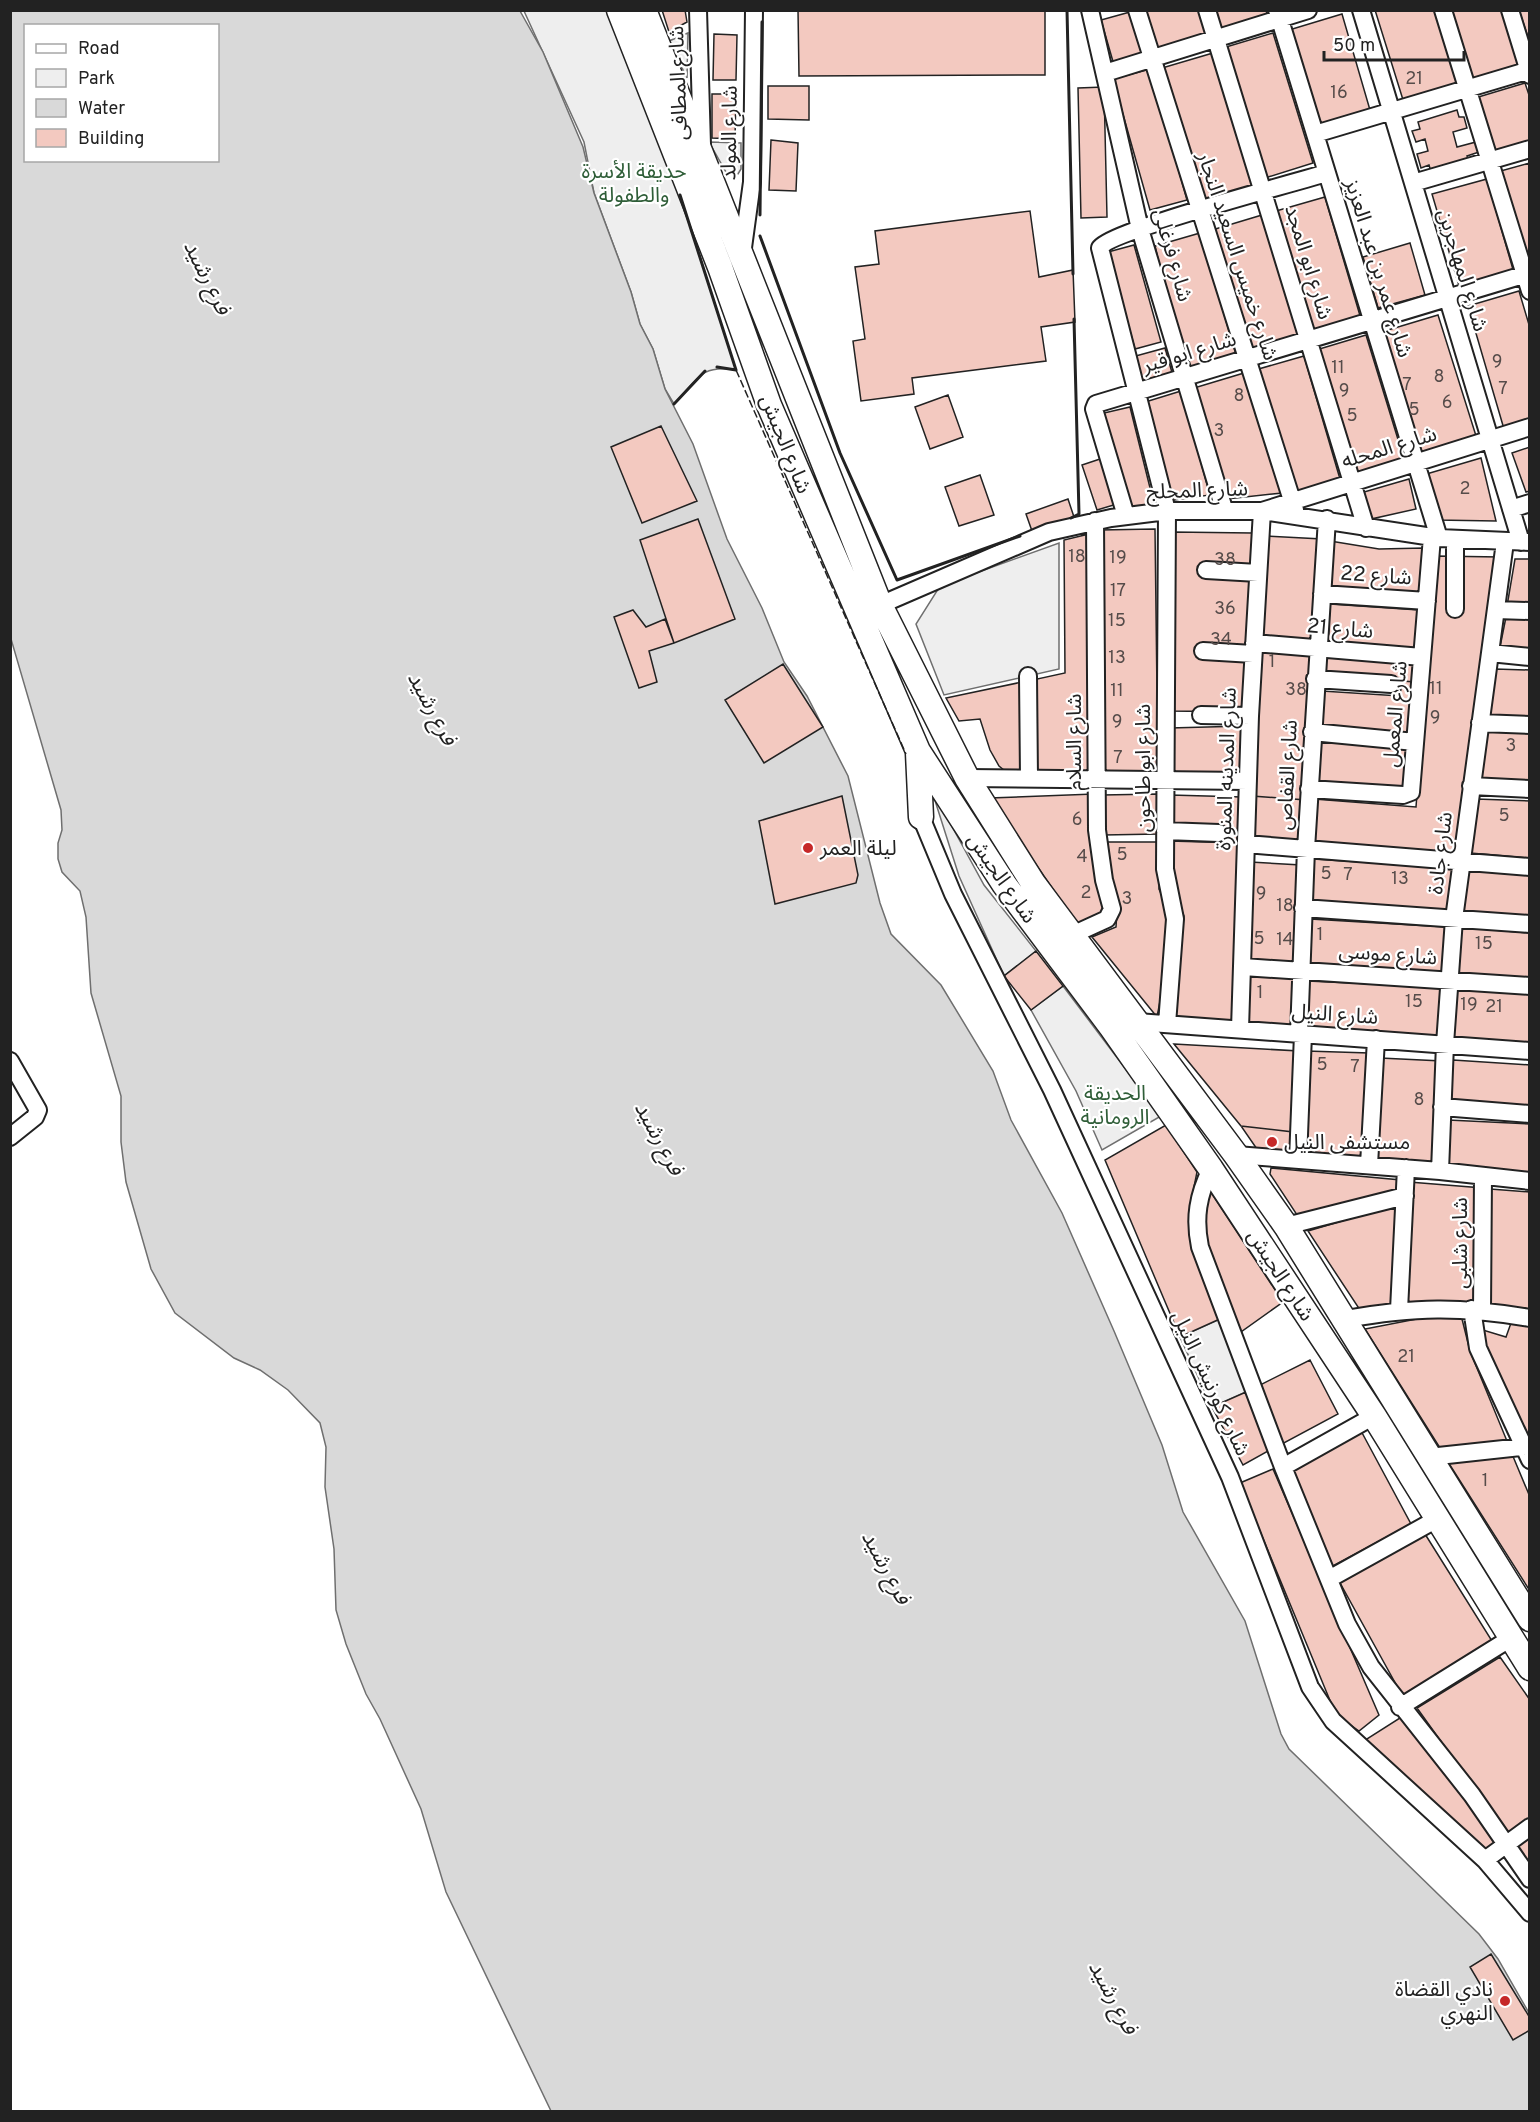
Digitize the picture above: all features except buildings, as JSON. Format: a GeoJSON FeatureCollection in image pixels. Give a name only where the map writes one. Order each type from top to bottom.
{"type":"FeatureCollection","features":[{"type":"Feature","properties":{"kind":"main road","name":"شارع الجيش"},"geometry":{"type":"LineString","coordinates":[[619,10],[720,267],[769,405],[918,751],[1004,884],[1112,1028],[1211,1169],[1374,1416],[1530,1668]]}},
{"type":"Feature","properties":{"kind":"main road","name":"شارع الجيش"},"geometry":{"type":"LineString","coordinates":[[644,10],[880,605],[967,778],[1033,883],[1236,1155],[1286,1226],[1526,1608]]}},
{"type":"Feature","properties":{"kind":"main road"},"geometry":{"type":"LineString","coordinates":[[918,751],[921,817]]}},
{"type":"Feature","properties":{"kind":"street","name":"شارع المطافى"},"geometry":{"type":"LineString","coordinates":[[698,10],[702,155]]}},
{"type":"Feature","properties":{"kind":"street","name":"شارع المولد"},"geometry":{"type":"LineString","coordinates":[[742,256],[752,182],[754,10]]}},
{"type":"Feature","properties":{"kind":"street","name":"شارع فرغلى"},"geometry":{"type":"LineString","coordinates":[[1090,10],[1140,229],[1186,376],[1224,509]]}},
{"type":"Feature","properties":{"kind":"street","name":"شارع خميس السعيد النجار"},"geometry":{"type":"LineString","coordinates":[[1137,10],[1294,508]]}},
{"type":"Feature","properties":{"kind":"street","name":"شارع ابو المجد"},"geometry":{"type":"LineString","coordinates":[[1207,10],[1366,528]]}},
{"type":"Feature","properties":{"kind":"street"},"geometry":{"type":"LineString","coordinates":[[1105,73],[1215,39],[1278,15],[1308,10]]}},
{"type":"Feature","properties":{"kind":"street","name":"شارع المهاجرين"},"geometry":{"type":"LineString","coordinates":[[1361,10],[1512,509],[1519,542]]}},
{"type":"Feature","properties":{"kind":"street"},"geometry":{"type":"LineString","coordinates":[[1443,10],[1489,161],[1527,274],[1530,291]]}},
{"type":"Feature","properties":{"kind":"street"},"geometry":{"type":"LineString","coordinates":[[1315,134],[1529,72],[1510,10]]}},
{"type":"Feature","properties":{"kind":"street","name":"شارع عمر بن عبد العزيز"},"geometry":{"type":"LineString","coordinates":[[1278,15],[1415,462],[1442,538]]}},
{"type":"Feature","properties":{"kind":"street"},"geometry":{"type":"LineString","coordinates":[[1413,183],[1530,149]]}},
{"type":"Feature","properties":{"kind":"street","name":"شارع ابو طاحون"},"geometry":{"type":"LineString","coordinates":[[1167,1024],[1175,919],[1166,879],[1165,831],[1167,511],[1100,252],[1105,241],[1327,172]]}},
{"type":"Feature","properties":{"kind":"street","name":"شارع ابو قير"},"geometry":{"type":"LineString","coordinates":[[1126,516],[1094,407],[1098,403],[1527,274]]}},
{"type":"Feature","properties":{"kind":"street","name":"شارع المحله"},"geometry":{"type":"LineString","coordinates":[[1294,508],[1352,482],[1530,427]]}},
{"type":"Feature","properties":{"kind":"street"},"geometry":{"type":"LineString","coordinates":[[1512,509],[1530,503]]}},
{"type":"Feature","properties":{"kind":"street","name":"شارع المحلج"},"geometry":{"type":"LineString","coordinates":[[880,605],[1049,532],[1095,521],[1167,511],[1224,509],[1262,511],[1294,508],[1366,528],[1442,538],[1519,542]]}},
{"type":"Feature","properties":{"kind":"street","name":"شارع المدينه المنورة"},"geometry":{"type":"LineString","coordinates":[[1240,1029],[1250,716],[1262,511]]}},
{"type":"Feature","properties":{"kind":"street","name":"شارع القفاص"},"geometry":{"type":"LineString","coordinates":[[1298,1160],[1300,971],[1315,679],[1327,519]]}},
{"type":"Feature","properties":{"kind":"street","name":"شارع السلام"},"geometry":{"type":"LineString","coordinates":[[1071,935],[1107,919],[1112,913],[1099,855],[1096,779],[1095,521]]}},
{"type":"Feature","properties":{"kind":"street"},"geometry":{"type":"LineString","coordinates":[[1442,538],[1455,609]]}},
{"type":"Feature","properties":{"kind":"street","name":"شارع المعمل"},"geometry":{"type":"LineString","coordinates":[[1309,789],[1407,794],[1412,788],[1427,601],[1442,538]]}},
{"type":"Feature","properties":{"kind":"street","name":"شارع جادة"},"geometry":{"type":"LineString","coordinates":[[1440,1171],[1449,981],[1461,861],[1496,610],[1519,542]]}},
{"type":"Feature","properties":{"kind":"street"},"geometry":{"type":"LineString","coordinates":[[1206,570],[1258,573]]}},
{"type":"Feature","properties":{"kind":"street","name":"شارع 22"},"geometry":{"type":"LineString","coordinates":[[1322,594],[1427,601]]}},
{"type":"Feature","properties":{"kind":"street"},"geometry":{"type":"LineString","coordinates":[[1496,610],[1530,610]]}},
{"type":"Feature","properties":{"kind":"street","name":"شارع 21"},"geometry":{"type":"LineString","coordinates":[[1203,651],[1318,649],[1422,657]]}},
{"type":"Feature","properties":{"kind":"street"},"geometry":{"type":"LineString","coordinates":[[1490,653],[1530,657]]}},
{"type":"Feature","properties":{"kind":"street"},"geometry":{"type":"LineString","coordinates":[[1028,676],[1029,778]]}},
{"type":"Feature","properties":{"kind":"street"},"geometry":{"type":"LineString","coordinates":[[1315,679],[1391,684]]}},
{"type":"Feature","properties":{"kind":"street"},"geometry":{"type":"LineString","coordinates":[[1202,715],[1250,716]]}},
{"type":"Feature","properties":{"kind":"street"},"geometry":{"type":"LineString","coordinates":[[1480,723],[1530,725]]}},
{"type":"Feature","properties":{"kind":"street"},"geometry":{"type":"LineString","coordinates":[[1312,732],[1415,742]]}},
{"type":"Feature","properties":{"kind":"street"},"geometry":{"type":"LineString","coordinates":[[967,778],[1248,781]]}},
{"type":"Feature","properties":{"kind":"street"},"geometry":{"type":"LineString","coordinates":[[1471,786],[1530,789]]}},
{"type":"Feature","properties":{"kind":"street","name":"شارع كورنيش النيل"},"geometry":{"type":"LineString","coordinates":[[921,817],[953,894],[1052,1090],[1230,1477],[1310,1688],[1333,1721],[1485,1860],[1530,1914]]}},
{"type":"Feature","properties":{"kind":"street"},"geometry":{"type":"LineString","coordinates":[[1165,831],[1219,833]]}},
{"type":"Feature","properties":{"kind":"street"},"geometry":{"type":"LineString","coordinates":[[1246,844],[1530,867]]}},
{"type":"Feature","properties":{"kind":"street"},"geometry":{"type":"LineString","coordinates":[[1303,908],[1530,924]]}},
{"type":"Feature","properties":{"kind":"street","name":"شارع موسى"},"geometry":{"type":"LineString","coordinates":[[1243,968],[1530,986]]}},
{"type":"Feature","properties":{"kind":"street","name":"شارع النيل"},"geometry":{"type":"LineString","coordinates":[[1137,1022],[1530,1051]]}},
{"type":"Feature","properties":{"kind":"street"},"geometry":{"type":"LineString","coordinates":[[1369,1165],[1376,1039]]}},
{"type":"Feature","properties":{"kind":"street"},"geometry":{"type":"LineString","coordinates":[[10,1061],[38,1110],[36,1117],[10,1137]]}},
{"type":"Feature","properties":{"kind":"street"},"geometry":{"type":"LineString","coordinates":[[1442,1107],[1530,1113]]}},
{"type":"Feature","properties":{"kind":"street"},"geometry":{"type":"LineString","coordinates":[[1236,1155],[1440,1171],[1530,1181]]}},
{"type":"Feature","properties":{"kind":"street"},"geometry":{"type":"LineString","coordinates":[[1399,1310],[1406,1168]]}},
{"type":"Feature","properties":{"kind":"street"},"geometry":{"type":"LineString","coordinates":[[1211,1169],[1199,1199],[1197,1231],[1200,1247],[1283,1467],[1347,1624],[1371,1667],[1400,1707],[1473,1795],[1530,1878]]}},
{"type":"Feature","properties":{"kind":"street","name":"شارع شلبى"},"geometry":{"type":"LineString","coordinates":[[1483,1177],[1477,1310],[1478,1348],[1527,1451]]}},
{"type":"Feature","properties":{"kind":"street"},"geometry":{"type":"LineString","coordinates":[[1286,1226],[1405,1196]]}},
{"type":"Feature","properties":{"kind":"street"},"geometry":{"type":"LineString","coordinates":[[1346,1319],[1399,1310],[1477,1310],[1530,1318]]}},
{"type":"Feature","properties":{"kind":"street"},"geometry":{"type":"LineString","coordinates":[[1283,1467],[1374,1416]]}},
{"type":"Feature","properties":{"kind":"street"},"geometry":{"type":"LineString","coordinates":[[1429,1456],[1527,1451]]}},
{"type":"Feature","properties":{"kind":"street"},"geometry":{"type":"LineString","coordinates":[[1329,1579],[1437,1519]]}},
{"type":"Feature","properties":{"kind":"street"},"geometry":{"type":"LineString","coordinates":[[1400,1707],[1511,1638]]}},
{"type":"Feature","properties":{"kind":"street"},"geometry":{"type":"LineString","coordinates":[[1485,1860],[1530,1827]]}},
{"type":"Feature","properties":{"kind":"green space","name":"حديقة الأسرة والطفولة"},"geometry":{"type":"Polygon","coordinates":[[[524,11],[608,11],[661,135],[736,370],[714,369],[707,372],[694,381],[674,404],[665,389],[653,349],[640,324],[631,292],[594,193],[584,142],[524,11]]]}},
{"type":"Feature","properties":{"kind":"green space"},"geometry":{"type":"Polygon","coordinates":[[[688,33],[687,78],[669,41],[688,33]]]}},
{"type":"Feature","properties":{"kind":"green space"},"geometry":{"type":"Polygon","coordinates":[[[709,142],[741,143],[741,169],[738,174],[726,172],[709,142]]]}},
{"type":"Feature","properties":{"kind":"green space"},"geometry":{"type":"Polygon","coordinates":[[[1059,543],[1059,669],[944,695],[916,624],[940,586],[1059,543]]]}},
{"type":"Feature","properties":{"kind":"green space"},"geometry":{"type":"Polygon","coordinates":[[[931,788],[984,885],[1036,951],[1004,976],[959,876],[931,788]]]}},
{"type":"Feature","properties":{"kind":"green space","name":"الحديقة الرومانية"},"geometry":{"type":"Polygon","coordinates":[[[1063,986],[1161,1116],[1102,1150],[1076,1091],[1031,1010],[1063,986]]]}},
{"type":"Feature","properties":{"kind":"green space"},"geometry":{"type":"Polygon","coordinates":[[[1222,1318],[1255,1388],[1212,1407],[1180,1337],[1222,1318]]]}},
{"type":"Feature","properties":{"kind":"water","name":"فرع رشيد"},"geometry":{"type":"Polygon","coordinates":[[[11,11],[520,11],[543,52],[583,147],[594,193],[631,292],[640,324],[653,349],[665,389],[693,444],[727,539],[762,608],[784,662],[807,696],[848,776],[880,903],[891,934],[941,985],[993,1071],[1011,1120],[1062,1213],[1114,1331],[1162,1445],[1183,1512],[1245,1621],[1281,1734],[1289,1749],[1479,1934],[1498,1959],[1529,2013],[1529,2111],[551,2111],[446,1892],[421,1809],[380,1719],[366,1694],[346,1644],[336,1610],[334,1549],[325,1487],[326,1447],[320,1423],[288,1390],[260,1370],[234,1358],[175,1313],[151,1269],[126,1182],[121,1142],[121,1096],[91,993],[86,917],[80,891],[62,872],[58,859],[58,843],[62,830],[61,810],[11,639],[11,11]]]}},
{"type":"Feature","properties":{"kind":"fence"},"geometry":{"type":"LineString","coordinates":[[736,370],[906,754]]}},
{"type":"Feature","properties":{"kind":"wall"},"geometry":{"type":"LineString","coordinates":[[1067,10],[1073,274]]}},
{"type":"Feature","properties":{"kind":"wall"},"geometry":{"type":"LineString","coordinates":[[760,215],[762,22]]}},
{"type":"Feature","properties":{"kind":"wall"},"geometry":{"type":"LineString","coordinates":[[680,195],[736,370],[717,367]]}},
{"type":"Feature","properties":{"kind":"wall"},"geometry":{"type":"LineString","coordinates":[[760,236],[840,453],[897,580],[1020,536]]}},
{"type":"Feature","properties":{"kind":"wall"},"geometry":{"type":"LineString","coordinates":[[1071,518],[1079,514],[1074,319]]}},
{"type":"Feature","properties":{"kind":"wall"},"geometry":{"type":"LineString","coordinates":[[674,404],[705,371]]}},
{"type":"Feature","properties":{"kind":"place","name":"ليلة العمر"},"geometry":{"type":"Point","coordinates":[808,848]}},
{"type":"Feature","properties":{"kind":"place","name":"مستشفى النيل"},"geometry":{"type":"Point","coordinates":[1272,1142]}},
{"type":"Feature","properties":{"kind":"place","name":"نادي القضاة النهري"},"geometry":{"type":"Point","coordinates":[1505,2001]}}]}
